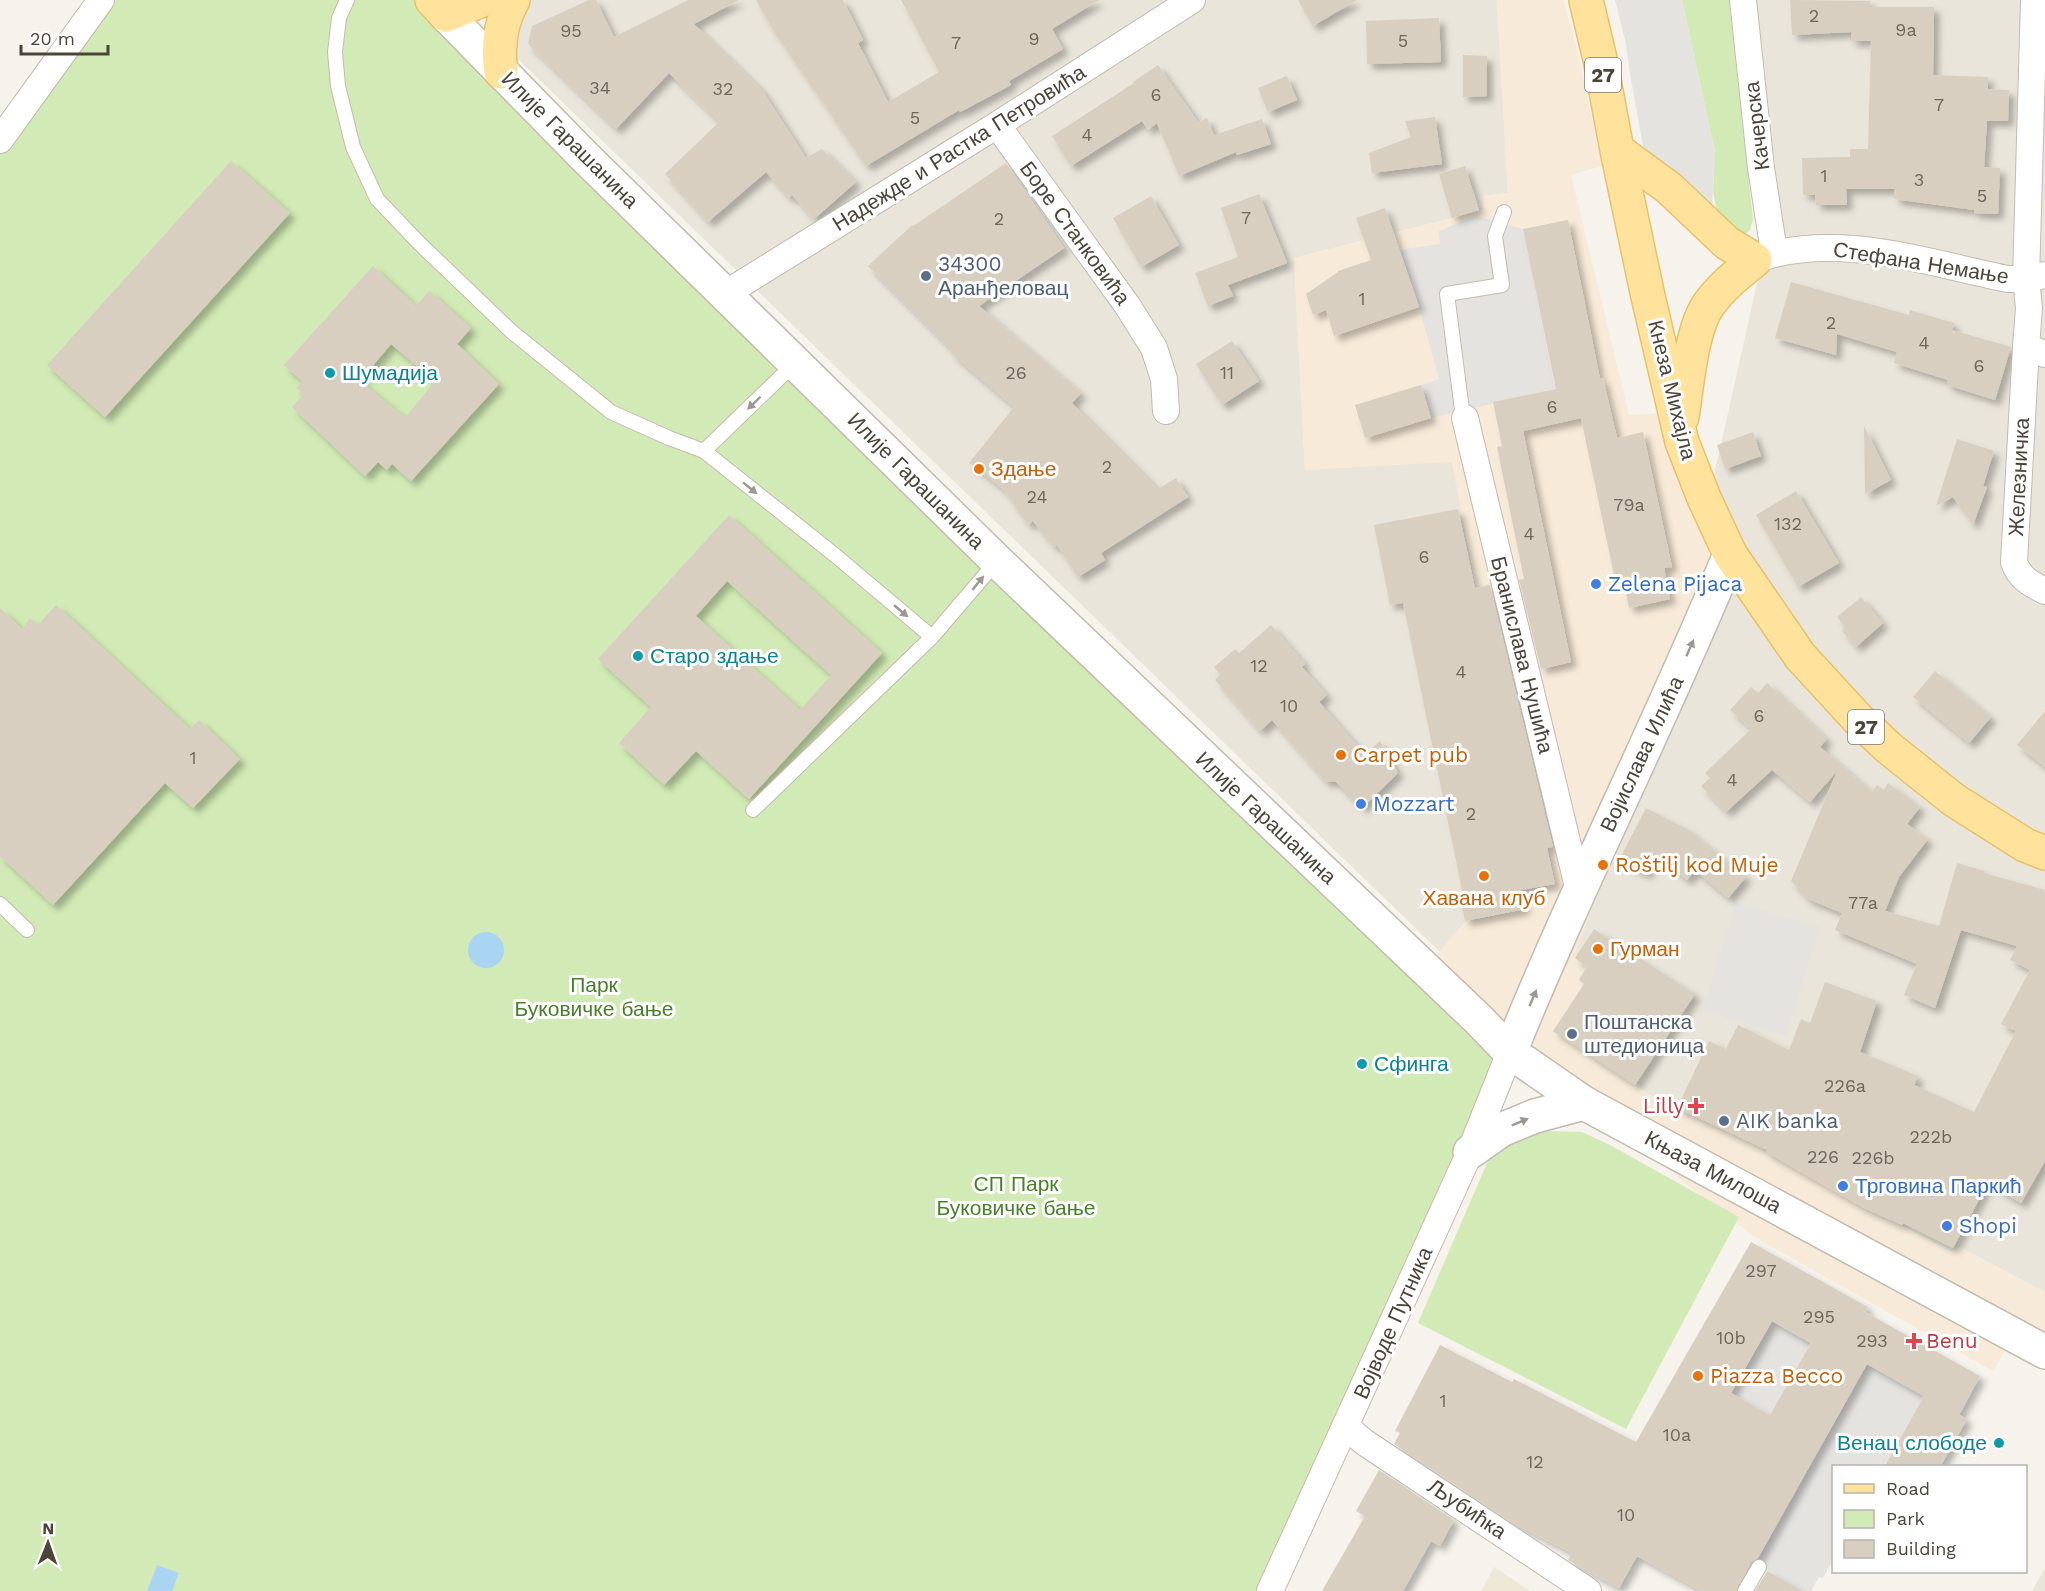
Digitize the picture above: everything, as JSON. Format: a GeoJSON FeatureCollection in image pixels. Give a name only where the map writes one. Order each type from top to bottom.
{"type":"FeatureCollection","features":[{"type":"Feature","properties":{"kind":"main road"},"geometry":{"type":"LineString","coordinates":[[439,7],[483,0]]}},
{"type":"Feature","properties":{"kind":"main road"},"geometry":{"type":"LineString","coordinates":[[501,72],[498,54],[502,24],[513,0]]}},
{"type":"Feature","properties":{"kind":"main road","name":"Кнеза Михајла"},"geometry":{"type":"LineString","coordinates":[[1586,0],[1600,58],[1647,292],[1682,442],[1704,498],[1730,554],[1800,656],[1858,719],[1890,749],[1954,800],[2025,845],[2045,854]]}},
{"type":"Feature","properties":{"kind":"main road"},"geometry":{"type":"LineString","coordinates":[[1617,150],[1669,188],[1727,243],[1765,256]]}},
{"type":"Feature","properties":{"kind":"main road"},"geometry":{"type":"LineString","coordinates":[[1680,430],[1698,330],[1707,307],[1726,282],[1765,256]]}},
{"type":"Feature","properties":{"kind":"street"},"geometry":{"type":"LineString","coordinates":[[0,140],[101,0]]}},
{"type":"Feature","properties":{"kind":"street","name":"Надежде и Растка Петровића"},"geometry":{"type":"LineString","coordinates":[[725,294],[997,125],[1192,0]]}},
{"type":"Feature","properties":{"kind":"street","name":"Качерска"},"geometry":{"type":"LineString","coordinates":[[1743,0],[1761,168],[1765,256]]}},
{"type":"Feature","properties":{"kind":"street","name":"Стефана Немање"},"geometry":{"type":"LineString","coordinates":[[1765,256],[1827,247],[1854,249],[1879,252],[2007,279],[2036,277],[2034,0]]}},
{"type":"Feature","properties":{"kind":"street","name":"Илије Гарашанина"},"geometry":{"type":"LineString","coordinates":[[439,7],[501,72],[996,561],[1408,953]]}},
{"type":"Feature","properties":{"kind":"street","name":"Боре Станковића"},"geometry":{"type":"LineString","coordinates":[[997,125],[1127,305],[1154,348],[1164,379],[1166,411]]}},
{"type":"Feature","properties":{"kind":"street","name":"Железничка"},"geometry":{"type":"LineString","coordinates":[[2036,277],[2029,308],[2036,351],[2014,562],[2022,578],[2045,591]]}},
{"type":"Feature","properties":{"kind":"street","name":"Бранислава Нушића"},"geometry":{"type":"LineString","coordinates":[[1465,418],[1579,891]]}},
{"type":"Feature","properties":{"kind":"street","name":"Војислава Илића"},"geometry":{"type":"LineString","coordinates":[[1510,1052],[1579,891],[1694,642],[1730,554]]}},
{"type":"Feature","properties":{"kind":"street","name":"Књаза Милоша"},"geometry":{"type":"LineString","coordinates":[[1408,953],[1510,1052],[1584,1103],[2045,1352]]}},
{"type":"Feature","properties":{"kind":"street","name":"Војводе Путника"},"geometry":{"type":"LineString","coordinates":[[1270,1591],[1470,1152],[1510,1052]]}},
{"type":"Feature","properties":{"kind":"street"},"geometry":{"type":"LineString","coordinates":[[1470,1152],[1501,1130],[1535,1116],[1584,1103]]}},
{"type":"Feature","properties":{"kind":"street","name":"Љубићка"},"geometry":{"type":"LineString","coordinates":[[1346,1427],[1364,1442],[1588,1591]]}},
{"type":"Feature","properties":{"kind":"lane"},"geometry":{"type":"LineString","coordinates":[[347,0],[339,18],[335,52],[338,86],[353,147],[377,199],[419,243],[512,332],[611,411],[669,438],[704,451],[836,556],[932,637]]}},
{"type":"Feature","properties":{"kind":"lane"},"geometry":{"type":"LineString","coordinates":[[1465,418],[1462,411],[1447,294],[1502,285],[1495,236],[1504,212]]}},
{"type":"Feature","properties":{"kind":"lane"},"geometry":{"type":"LineString","coordinates":[[704,451],[796,362]]}},
{"type":"Feature","properties":{"kind":"lane"},"geometry":{"type":"LineString","coordinates":[[753,810],[932,637],[996,561]]}},
{"type":"Feature","properties":{"kind":"lane"},"geometry":{"type":"LineString","coordinates":[[0,904],[27,930]]}},
{"type":"Feature","properties":{"kind":"lane"},"geometry":{"type":"LineString","coordinates":[[1745,1591],[1759,1567]]}},
{"type":"Feature","properties":{"kind":"shaded area"},"geometry":{"type":"Polygon","coordinates":[[[525,0],[1497,0],[1508,193],[1483,196],[1484,210],[1294,258],[1305,470],[1452,461],[1476,586],[1502,582],[1557,847],[1549,849],[1556,884],[1527,909],[1464,923],[1440,952],[488,30],[525,0]]]}},
{"type":"Feature","properties":{"kind":"shaded area"},"geometry":{"type":"Polygon","coordinates":[[[1497,0],[1563,0],[1573,32],[1602,166],[1571,175],[1629,415],[1660,413],[1731,575],[1628,806],[1574,957],[1587,967],[1577,980],[1583,984],[1552,1032],[1635,1086],[1677,1110],[1761,1148],[1765,1153],[1790,1166],[1793,1163],[1864,1207],[1865,1210],[1952,1253],[1959,1247],[2045,1292],[2045,1352],[2014,1336],[1993,1371],[1756,1238],[1532,1064],[1427,966],[1464,923],[1527,909],[1523,892],[1556,884],[1549,849],[1557,847],[1502,582],[1476,587],[1452,462],[1305,470],[1294,258],[1483,210],[1483,196],[1508,193],[1497,0]]]}},
{"type":"Feature","properties":{"kind":"shaded area"},"geometry":{"type":"Polygon","coordinates":[[[1615,0],[1682,0],[1715,152],[1712,205],[1650,156],[1643,146],[1626,44],[1615,0]]]}},
{"type":"Feature","properties":{"kind":"shaded area"},"geometry":{"type":"Polygon","coordinates":[[[1752,0],[2045,0],[2045,844],[1931,772],[1810,656],[1709,498],[1773,212],[1752,0]]]}},
{"type":"Feature","properties":{"kind":"shaded area"},"geometry":{"type":"Polygon","coordinates":[[[1476,216],[1523,229],[1555,389],[1431,418],[1421,385],[1439,379],[1419,307],[1399,250],[1440,244],[1439,231],[1476,216]]]}},
{"type":"Feature","properties":{"kind":"shaded area"},"geometry":{"type":"Polygon","coordinates":[[[1735,575],[1808,674],[2045,859],[2045,1292],[1959,1247],[1953,1253],[1865,1210],[1765,1153],[1761,1148],[1677,1110],[1635,1086],[1552,1032],[1583,985],[1577,980],[1573,958],[1599,877],[1735,575]]]}},
{"type":"Feature","properties":{"kind":"shaded area"},"geometry":{"type":"Polygon","coordinates":[[[1736,902],[1820,927],[1786,1036],[1702,1010],[1736,902]]]}},
{"type":"Feature","properties":{"kind":"shaded area"},"geometry":{"type":"Polygon","coordinates":[[[1772,1321],[1811,1343],[1770,1415],[1731,1393],[1772,1321]]]}},
{"type":"Feature","properties":{"kind":"shaded area"},"geometry":{"type":"Polygon","coordinates":[[[1867,1364],[1924,1396],[1885,1465],[1832,1465],[1832,1562],[1823,1578],[1819,1577],[1811,1591],[1803,1591],[1754,1564],[1867,1364]]]}},
{"type":"Feature","properties":{"kind":"shaded area"},"geometry":{"type":"Polygon","coordinates":[[[1494,1567],[1530,1591],[1481,1591],[1494,1567]]]}},
{"type":"Feature","properties":{"kind":"shaded area"},"geometry":{"type":"Polygon","coordinates":[[[2045,1568],[2045,1591],[2032,1591],[2045,1568]]]}},
{"type":"Feature","properties":{"kind":"green space","name":"Парк Буковичке бање"},"geometry":{"type":"Polygon","coordinates":[[[103,0],[439,0],[1510,1052],[1270,1591],[0,1591],[0,146],[103,0]]]}},
{"type":"Feature","properties":{"kind":"green space"},"geometry":{"type":"Polygon","coordinates":[[[1682,0],[1729,0],[1753,219],[1750,230],[1744,235],[1737,233],[1717,211],[1713,192],[1715,152],[1682,0]]]}},
{"type":"Feature","properties":{"kind":"green space"},"geometry":{"type":"Polygon","coordinates":[[[1545,1131],[1582,1132],[1610,1145],[1739,1217],[1626,1429],[1418,1323],[1487,1163],[1510,1142],[1545,1131]]]}},
{"type":"Feature","properties":{"kind":"water"},"geometry":{"type":"Polygon","coordinates":[[[486,932],[499,937],[504,950],[499,963],[486,968],[473,963],[468,950],[473,937],[486,932]]]}},
{"type":"Feature","properties":{"kind":"water"},"geometry":{"type":"Polygon","coordinates":[[[157,1565],[179,1573],[172,1591],[147,1591],[157,1565]]]}},
{"type":"Feature","properties":{"kind":"building"},"geometry":{"type":"Polygon","coordinates":[[[589,0],[596,0],[614,37],[688,0],[739,0],[694,24],[762,90],[806,158],[822,149],[856,182],[814,219],[792,195],[789,198],[766,172],[708,222],[665,174],[719,122],[669,73],[616,129],[528,44],[532,26],[589,0]]]}},
{"type":"Feature","properties":{"kind":"building"},"geometry":{"type":"Polygon","coordinates":[[[756,0],[843,0],[863,40],[858,43],[888,102],[939,72],[901,0],[1099,0],[1052,29],[1063,49],[1009,81],[1011,85],[960,112],[959,110],[866,166],[771,27],[756,0]]]}},
{"type":"Feature","properties":{"kind":"building"},"geometry":{"type":"Polygon","coordinates":[[[1298,0],[1357,0],[1313,26],[1298,0]]]}},
{"type":"Feature","properties":{"kind":"building"},"geometry":{"type":"Polygon","coordinates":[[[1790,0],[1870,1],[1870,7],[1934,7],[1933,75],[1988,77],[1988,89],[2009,90],[2008,121],[1987,121],[1984,167],[2000,168],[1998,214],[1974,213],[1974,210],[1894,199],[1895,189],[1846,189],[1847,205],[1816,205],[1815,195],[1803,195],[1802,158],[1850,157],[1850,149],[1868,149],[1871,41],[1851,41],[1851,32],[1792,35],[1790,0]]]}},
{"type":"Feature","properties":{"kind":"building"},"geometry":{"type":"Polygon","coordinates":[[[1439,18],[1441,62],[1367,64],[1366,21],[1439,18]]]}},
{"type":"Feature","properties":{"kind":"building"},"geometry":{"type":"Polygon","coordinates":[[[1463,55],[1487,56],[1487,96],[1463,97],[1463,55]]]}},
{"type":"Feature","properties":{"kind":"building"},"geometry":{"type":"Polygon","coordinates":[[[1158,65],[1198,122],[1207,118],[1214,135],[1262,119],[1271,144],[1237,155],[1236,152],[1179,176],[1157,123],[1148,130],[1142,121],[1071,166],[1052,136],[1158,65]]]}},
{"type":"Feature","properties":{"kind":"building"},"geometry":{"type":"Polygon","coordinates":[[[1287,76],[1297,100],[1268,112],[1258,88],[1287,76]]]}},
{"type":"Feature","properties":{"kind":"building"},"geometry":{"type":"Polygon","coordinates":[[[1435,117],[1442,164],[1372,173],[1369,153],[1411,137],[1405,121],[1435,117]]]}},
{"type":"Feature","properties":{"kind":"building"},"geometry":{"type":"Polygon","coordinates":[[[231,161],[290,213],[105,417],[47,365],[231,161]]]}},
{"type":"Feature","properties":{"kind":"building"},"geometry":{"type":"Polygon","coordinates":[[[1006,163],[1064,248],[979,306],[1081,393],[1072,403],[1158,489],[1176,478],[1188,497],[1101,553],[1105,560],[1078,577],[1057,545],[1054,547],[1033,521],[1028,525],[1003,489],[969,463],[1014,407],[951,353],[953,351],[868,266],[912,225],[1006,163]]]}},
{"type":"Feature","properties":{"kind":"building"},"geometry":{"type":"Polygon","coordinates":[[[1465,166],[1479,210],[1452,218],[1439,174],[1465,166]]]}},
{"type":"Feature","properties":{"kind":"building"},"geometry":{"type":"Polygon","coordinates":[[[1259,194],[1287,263],[1228,285],[1233,296],[1208,306],[1195,273],[1238,257],[1221,208],[1259,194]]]}},
{"type":"Feature","properties":{"kind":"building"},"geometry":{"type":"Polygon","coordinates":[[[1151,196],[1179,245],[1141,267],[1113,218],[1151,196]]]}},
{"type":"Feature","properties":{"kind":"building"},"geometry":{"type":"Polygon","coordinates":[[[1385,208],[1419,307],[1334,336],[1326,310],[1313,315],[1306,294],[1338,271],[1371,260],[1356,218],[1385,208]]]}},
{"type":"Feature","properties":{"kind":"building"},"geometry":{"type":"Polygon","coordinates":[[[1568,220],[1600,379],[1603,378],[1617,438],[1643,432],[1672,567],[1664,568],[1670,599],[1629,608],[1622,573],[1614,575],[1581,418],[1523,431],[1571,662],[1541,669],[1519,580],[1524,579],[1497,447],[1502,446],[1493,402],[1556,389],[1523,229],[1568,220]]]}},
{"type":"Feature","properties":{"kind":"building","name":"Шумадија"},"geometry":{"type":"Polygon","coordinates":[[[373,266],[416,306],[429,291],[471,328],[457,344],[499,384],[411,481],[392,464],[387,470],[378,462],[365,476],[292,407],[304,394],[296,388],[302,381],[284,365],[373,266]],[[391,344],[360,381],[405,418],[435,381],[391,344]]]}},
{"type":"Feature","properties":{"kind":"building"},"geometry":{"type":"Polygon","coordinates":[[[1791,282],[1909,315],[1910,310],[1954,323],[1952,330],[2011,347],[1995,400],[1947,385],[1948,380],[1894,363],[1897,352],[1837,334],[1836,355],[1775,338],[1791,282]]]}},
{"type":"Feature","properties":{"kind":"building"},"geometry":{"type":"Polygon","coordinates":[[[1232,341],[1259,381],[1222,405],[1196,364],[1232,341]]]}},
{"type":"Feature","properties":{"kind":"building"},"geometry":{"type":"Polygon","coordinates":[[[1421,385],[1431,418],[1365,438],[1355,405],[1421,385]]]}},
{"type":"Feature","properties":{"kind":"building"},"geometry":{"type":"Polygon","coordinates":[[[1864,426],[1891,480],[1865,494],[1864,426]]]}},
{"type":"Feature","properties":{"kind":"building"},"geometry":{"type":"Polygon","coordinates":[[[1753,432],[1761,456],[1725,469],[1717,445],[1753,432]]]}},
{"type":"Feature","properties":{"kind":"building"},"geometry":{"type":"Polygon","coordinates":[[[1957,439],[1994,451],[1983,486],[1987,487],[1973,525],[1953,497],[1936,506],[1957,439]]]}},
{"type":"Feature","properties":{"kind":"building"},"geometry":{"type":"Polygon","coordinates":[[[1796,491],[1839,563],[1798,587],[1756,515],[1796,491]]]}},
{"type":"Feature","properties":{"kind":"building"},"geometry":{"type":"Polygon","coordinates":[[[1458,509],[1475,588],[1490,585],[1553,847],[1547,848],[1555,884],[1521,890],[1525,909],[1465,921],[1460,896],[1463,895],[1403,603],[1390,605],[1374,525],[1458,509]]]}},
{"type":"Feature","properties":{"kind":"building","name":"Старо здање"},"geometry":{"type":"Polygon","coordinates":[[[729,515],[882,653],[749,799],[696,751],[664,785],[619,743],[651,707],[598,659],[729,515]],[[727,581],[696,616],[800,710],[831,675],[727,581]]]}},
{"type":"Feature","properties":{"kind":"building"},"geometry":{"type":"Polygon","coordinates":[[[1861,597],[1883,623],[1856,647],[1842,631],[1845,627],[1837,617],[1861,597]]]}},
{"type":"Feature","properties":{"kind":"building"},"geometry":{"type":"Polygon","coordinates":[[[56,605],[190,729],[199,720],[240,759],[193,808],[165,783],[53,905],[0,856],[0,608],[22,629],[30,618],[38,625],[56,605]]]}},
{"type":"Feature","properties":{"kind":"building"},"geometry":{"type":"Polygon","coordinates":[[[1271,625],[1305,664],[1302,667],[1327,695],[1319,702],[1365,754],[1380,741],[1398,773],[1362,808],[1336,782],[1325,781],[1272,720],[1260,731],[1215,680],[1220,675],[1214,667],[1235,649],[1239,653],[1271,625]]]}},
{"type":"Feature","properties":{"kind":"building"},"geometry":{"type":"Polygon","coordinates":[[[1935,671],[1991,717],[1969,743],[1913,697],[1935,671]]]}},
{"type":"Feature","properties":{"kind":"building"},"geometry":{"type":"Polygon","coordinates":[[[1767,683],[1827,739],[1820,747],[1872,792],[1877,785],[1884,790],[1888,783],[1920,807],[1907,824],[1928,839],[1899,877],[1885,911],[1939,926],[1957,863],[2045,890],[2045,1161],[2021,1203],[1988,1183],[1953,1248],[1903,1223],[1902,1225],[1866,1209],[1766,1152],[1767,1150],[1677,1108],[1709,1041],[1726,1049],[1738,1025],[1789,1050],[1801,1019],[1810,1023],[1825,982],[1877,1001],[1860,1052],[1918,1076],[1914,1085],[1974,1112],[2016,1031],[2001,1024],[2030,970],[2010,960],[2017,946],[1961,930],[1935,1008],[1904,995],[1917,964],[1835,930],[1842,913],[1808,899],[1791,881],[1837,771],[1810,802],[1772,770],[1726,812],[1701,786],[1710,778],[1705,773],[1751,729],[1730,710],[1751,687],[1758,693],[1767,683]]]}},
{"type":"Feature","properties":{"kind":"building"},"geometry":{"type":"Polygon","coordinates":[[[2045,711],[2045,767],[2017,745],[2045,711]]]}},
{"type":"Feature","properties":{"kind":"building"},"geometry":{"type":"Polygon","coordinates":[[[1646,808],[1687,829],[1746,877],[1728,898],[1695,870],[1687,880],[1656,855],[1646,874],[1619,860],[1646,808]]]}},
{"type":"Feature","properties":{"kind":"building"},"geometry":{"type":"Polygon","coordinates":[[[1594,929],[1695,994],[1635,1085],[1553,1031],[1584,984],[1579,980],[1587,967],[1575,958],[1594,929]]]}},
{"type":"Feature","properties":{"kind":"building"},"geometry":{"type":"Polygon","coordinates":[[[1751,1242],[1868,1307],[1865,1312],[1980,1376],[1959,1415],[1967,1419],[1941,1465],[1885,1465],[1924,1396],[1867,1364],[1758,1558],[1751,1562],[1736,1591],[1701,1591],[1637,1556],[1619,1588],[1568,1560],[1572,1553],[1509,1521],[1394,1444],[1400,1433],[1395,1431],[1440,1345],[1512,1382],[1514,1379],[1636,1442],[1751,1242]],[[1772,1321],[1731,1393],[1770,1415],[1811,1343],[1772,1321]]]}},
{"type":"Feature","properties":{"kind":"building"},"geometry":{"type":"Polygon","coordinates":[[[1379,1470],[1454,1520],[1440,1546],[1431,1541],[1403,1591],[1322,1591],[1365,1516],[1356,1511],[1379,1470]]]}},
{"type":"Feature","properties":{"kind":"building"},"geometry":{"type":"Polygon","coordinates":[[[1767,1571],[1803,1591],[1755,1591],[1767,1571]]]}},
{"type":"Feature","properties":{"kind":"place","name":"34300 Аранђеловац"},"geometry":{"type":"Point","coordinates":[926,276]}},
{"type":"Feature","properties":{"kind":"place","name":"Шумадија"},"geometry":{"type":"Point","coordinates":[330,373]}},
{"type":"Feature","properties":{"kind":"place","name":"Здање"},"geometry":{"type":"Point","coordinates":[979,469]}},
{"type":"Feature","properties":{"kind":"place","name":"Zelena Pijaca"},"geometry":{"type":"Point","coordinates":[1596,584]}},
{"type":"Feature","properties":{"kind":"place","name":"Старо здање"},"geometry":{"type":"Point","coordinates":[638,656]}},
{"type":"Feature","properties":{"kind":"place","name":"Carpet pub"},"geometry":{"type":"Point","coordinates":[1341,755]}},
{"type":"Feature","properties":{"kind":"place","name":"Mozzart"},"geometry":{"type":"Point","coordinates":[1361,804]}},
{"type":"Feature","properties":{"kind":"place","name":"Roštilj kod Muje"},"geometry":{"type":"Point","coordinates":[1603,865]}},
{"type":"Feature","properties":{"kind":"place","name":"Хавана клуб"},"geometry":{"type":"Point","coordinates":[1484,876]}},
{"type":"Feature","properties":{"kind":"place","name":"Гурман"},"geometry":{"type":"Point","coordinates":[1598,949]}},
{"type":"Feature","properties":{"kind":"place","name":"Поштанска штедионица"},"geometry":{"type":"Point","coordinates":[1572,1034]}},
{"type":"Feature","properties":{"kind":"place","name":"Сфинга"},"geometry":{"type":"Point","coordinates":[1362,1064]}},
{"type":"Feature","properties":{"kind":"place","name":"Lilly"},"geometry":{"type":"Point","coordinates":[1696,1106]}},
{"type":"Feature","properties":{"kind":"place","name":"AIK banka"},"geometry":{"type":"Point","coordinates":[1724,1121]}},
{"type":"Feature","properties":{"kind":"place","name":"Трговина Паркић"},"geometry":{"type":"Point","coordinates":[1843,1186]}},
{"type":"Feature","properties":{"kind":"place","name":"Shopi"},"geometry":{"type":"Point","coordinates":[1947,1226]}},
{"type":"Feature","properties":{"kind":"place","name":"Benu"},"geometry":{"type":"Point","coordinates":[1914,1341]}},
{"type":"Feature","properties":{"kind":"place","name":"Piazza Becco"},"geometry":{"type":"Point","coordinates":[1698,1376]}},
{"type":"Feature","properties":{"kind":"place","name":"Венац слободе"},"geometry":{"type":"Point","coordinates":[1999,1443]}},
{"type":"Feature","properties":{"kind":"park label","name":"СП Парк Буковичке бање"},"geometry":{"type":"Point","coordinates":[1016,1196]}}]}
